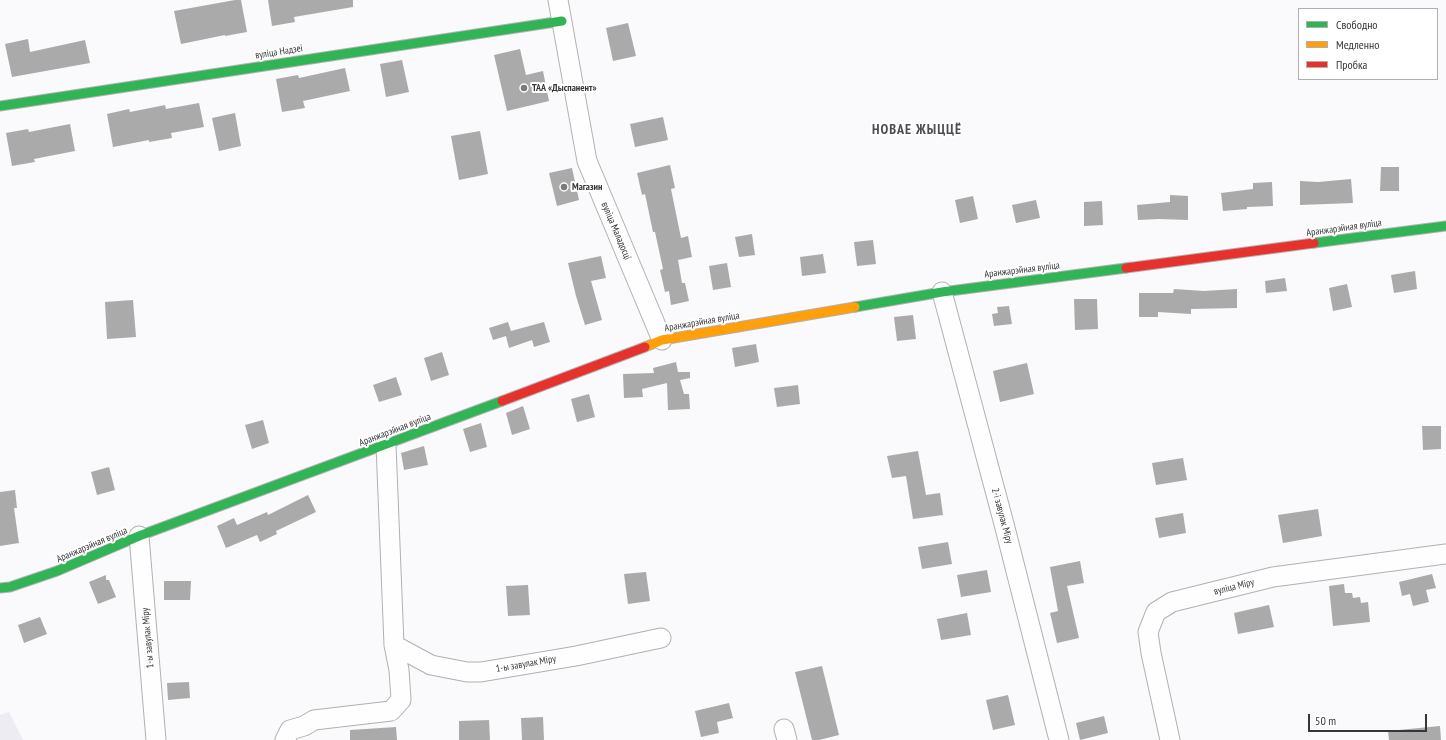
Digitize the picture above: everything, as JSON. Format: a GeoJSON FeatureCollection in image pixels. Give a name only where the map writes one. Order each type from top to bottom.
{"type":"FeatureCollection","features":[{"type":"Feature","properties":{"kind":"street","name":"вуліца Маладосці"},"geometry":{"type":"LineString","coordinates":[[558,0],[587,161],[662,340]]}},
{"type":"Feature","properties":{"kind":"street","name":"вуліца Надзеі"},"geometry":{"type":"LineString","coordinates":[[0,106],[562,21]]}},
{"type":"Feature","properties":{"kind":"street","name":"Аранжарэйная вуліца"},"geometry":{"type":"LineString","coordinates":[[0,588],[10,587],[57,571],[139,536],[386,445],[662,340],[942,292],[1446,226]]}},
{"type":"Feature","properties":{"kind":"street","name":"2-і завулак Міру"},"geometry":{"type":"LineString","coordinates":[[942,292],[1004,524],[1059,740]]}},
{"type":"Feature","properties":{"kind":"street"},"geometry":{"type":"LineString","coordinates":[[286,740],[290,730],[304,726],[314,720],[391,711],[401,700],[399,670],[394,645],[386,445]]}},
{"type":"Feature","properties":{"kind":"street","name":"1-ы завулак Міру"},"geometry":{"type":"LineString","coordinates":[[139,536],[156,740]]}},
{"type":"Feature","properties":{"kind":"street","name":"вуліца Міру"},"geometry":{"type":"LineString","coordinates":[[1170,740],[1151,653],[1148,632],[1156,612],[1172,602],[1273,577],[1446,554]]}},
{"type":"Feature","properties":{"kind":"street","name":"1-ы завулак Міру"},"geometry":{"type":"LineString","coordinates":[[394,645],[431,665],[467,672],[481,672],[576,656],[661,638]]}},
{"type":"Feature","properties":{"kind":"shaded area"},"geometry":{"type":"Polygon","coordinates":[[[9,712],[23,740],[0,740],[0,715],[9,712]]]}},
{"type":"Feature","properties":{"kind":"building"},"geometry":{"type":"Polygon","coordinates":[[[241,0],[247,32],[181,44],[174,11],[241,0]]]}},
{"type":"Feature","properties":{"kind":"building"},"geometry":{"type":"Polygon","coordinates":[[[268,0],[353,0],[353,7],[294,17],[295,22],[272,26],[268,0]]]}},
{"type":"Feature","properties":{"kind":"building"},"geometry":{"type":"Polygon","coordinates":[[[628,23],[636,56],[613,61],[606,28],[628,23]]]}},
{"type":"Feature","properties":{"kind":"building"},"geometry":{"type":"Polygon","coordinates":[[[28,39],[30,52],[85,40],[90,63],[12,77],[5,44],[28,39]]]}},
{"type":"Feature","properties":{"kind":"building","name":"ТАА «Дыспанент»"},"geometry":{"type":"Polygon","coordinates":[[[520,49],[526,75],[543,71],[549,101],[507,111],[494,55],[520,49]]]}},
{"type":"Feature","properties":{"kind":"building"},"geometry":{"type":"Polygon","coordinates":[[[402,60],[409,92],[386,97],[380,64],[402,60]]]}},
{"type":"Feature","properties":{"kind":"building"},"geometry":{"type":"Polygon","coordinates":[[[345,68],[350,91],[303,101],[305,108],[282,112],[276,79],[298,75],[299,78],[345,68]]]}},
{"type":"Feature","properties":{"kind":"building"},"geometry":{"type":"Polygon","coordinates":[[[199,103],[204,127],[171,133],[172,138],[149,142],[149,140],[113,147],[107,114],[129,109],[130,112],[165,105],[166,109],[199,103]]]}},
{"type":"Feature","properties":{"kind":"building"},"geometry":{"type":"Polygon","coordinates":[[[235,113],[241,146],[219,151],[212,118],[235,113]]]}},
{"type":"Feature","properties":{"kind":"building"},"geometry":{"type":"Polygon","coordinates":[[[663,117],[668,140],[635,147],[630,124],[663,117]]]}},
{"type":"Feature","properties":{"kind":"building"},"geometry":{"type":"Polygon","coordinates":[[[70,124],[75,151],[34,159],[35,162],[12,166],[6,133],[28,129],[29,132],[70,124]]]}},
{"type":"Feature","properties":{"kind":"building"},"geometry":{"type":"Polygon","coordinates":[[[480,131],[488,174],[459,180],[451,136],[480,131]]]}},
{"type":"Feature","properties":{"kind":"building"},"geometry":{"type":"Polygon","coordinates":[[[670,165],[675,188],[671,189],[681,238],[688,236],[692,257],[678,260],[682,283],[685,283],[689,301],[671,305],[669,291],[665,292],[660,270],[663,269],[655,232],[653,232],[645,194],[642,195],[637,173],[670,165]]]}},
{"type":"Feature","properties":{"kind":"building"},"geometry":{"type":"Polygon","coordinates":[[[1381,167],[1399,167],[1399,191],[1380,191],[1381,167]]]}},
{"type":"Feature","properties":{"kind":"building","name":"Магазин"},"geometry":{"type":"Polygon","coordinates":[[[572,168],[579,200],[557,206],[549,173],[572,168]]]}},
{"type":"Feature","properties":{"kind":"building"},"geometry":{"type":"Polygon","coordinates":[[[1351,179],[1353,203],[1300,205],[1300,181],[1318,182],[1351,179]]]}},
{"type":"Feature","properties":{"kind":"building"},"geometry":{"type":"Polygon","coordinates":[[[1272,182],[1273,206],[1247,207],[1247,209],[1223,211],[1221,193],[1253,189],[1253,183],[1272,182]]]}},
{"type":"Feature","properties":{"kind":"building"},"geometry":{"type":"Polygon","coordinates":[[[1170,195],[1188,196],[1188,220],[1138,220],[1137,205],[1170,202],[1170,195]]]}},
{"type":"Feature","properties":{"kind":"building"},"geometry":{"type":"Polygon","coordinates":[[[973,196],[978,219],[960,223],[955,200],[973,196]]]}},
{"type":"Feature","properties":{"kind":"building"},"geometry":{"type":"Polygon","coordinates":[[[1036,200],[1040,218],[1016,223],[1012,205],[1036,200]]]}},
{"type":"Feature","properties":{"kind":"building"},"geometry":{"type":"Polygon","coordinates":[[[1102,201],[1103,225],[1084,226],[1084,202],[1102,201]]]}},
{"type":"Feature","properties":{"kind":"building"},"geometry":{"type":"Polygon","coordinates":[[[752,234],[755,255],[739,257],[735,237],[752,234]]]}},
{"type":"Feature","properties":{"kind":"building"},"geometry":{"type":"Polygon","coordinates":[[[873,240],[876,264],[857,266],[854,242],[873,240]]]}},
{"type":"Feature","properties":{"kind":"building"},"geometry":{"type":"Polygon","coordinates":[[[823,254],[826,273],[802,276],[800,257],[823,254]]]}},
{"type":"Feature","properties":{"kind":"building"},"geometry":{"type":"Polygon","coordinates":[[[601,256],[606,278],[591,281],[602,320],[585,325],[568,263],[601,256]]]}},
{"type":"Feature","properties":{"kind":"building"},"geometry":{"type":"Polygon","coordinates":[[[727,263],[731,287],[713,290],[709,266],[727,263]]]}},
{"type":"Feature","properties":{"kind":"building"},"geometry":{"type":"Polygon","coordinates":[[[1415,271],[1417,289],[1394,293],[1391,275],[1415,271]]]}},
{"type":"Feature","properties":{"kind":"building"},"geometry":{"type":"Polygon","coordinates":[[[1285,278],[1287,291],[1266,293],[1265,281],[1285,278]]]}},
{"type":"Feature","properties":{"kind":"building"},"geometry":{"type":"Polygon","coordinates":[[[1347,284],[1352,307],[1333,311],[1329,288],[1347,284]]]}},
{"type":"Feature","properties":{"kind":"building"},"geometry":{"type":"Polygon","coordinates":[[[1174,289],[1204,291],[1237,289],[1237,308],[1191,309],[1191,314],[1158,312],[1158,317],[1139,317],[1139,293],[1173,293],[1174,289]]]}},
{"type":"Feature","properties":{"kind":"building"},"geometry":{"type":"Polygon","coordinates":[[[1074,299],[1097,299],[1098,329],[1075,330],[1074,299]]]}},
{"type":"Feature","properties":{"kind":"building"},"geometry":{"type":"Polygon","coordinates":[[[133,300],[136,337],[107,339],[105,302],[133,300]]]}},
{"type":"Feature","properties":{"kind":"building"},"geometry":{"type":"Polygon","coordinates":[[[1009,306],[1012,324],[994,326],[992,314],[998,313],[997,307],[1009,306]]]}},
{"type":"Feature","properties":{"kind":"building"},"geometry":{"type":"Polygon","coordinates":[[[913,315],[916,339],[897,341],[894,317],[913,315]]]}},
{"type":"Feature","properties":{"kind":"building"},"geometry":{"type":"Polygon","coordinates":[[[508,322],[511,331],[544,322],[550,342],[534,347],[532,340],[509,348],[506,336],[493,340],[489,328],[508,322]]]}},
{"type":"Feature","properties":{"kind":"building"},"geometry":{"type":"Polygon","coordinates":[[[756,344],[759,362],[735,367],[732,348],[756,344]]]}},
{"type":"Feature","properties":{"kind":"building"},"geometry":{"type":"Polygon","coordinates":[[[442,352],[449,375],[431,381],[424,358],[442,352]]]}},
{"type":"Feature","properties":{"kind":"building"},"geometry":{"type":"Polygon","coordinates":[[[676,362],[678,372],[690,372],[690,378],[680,380],[684,394],[689,394],[690,409],[668,410],[667,383],[642,389],[643,397],[624,398],[623,374],[654,373],[653,368],[676,362]]]}},
{"type":"Feature","properties":{"kind":"building"},"geometry":{"type":"Polygon","coordinates":[[[1027,363],[1034,394],[1000,402],[993,371],[1027,363]]]}},
{"type":"Feature","properties":{"kind":"building"},"geometry":{"type":"Polygon","coordinates":[[[396,377],[402,395],[379,402],[373,385],[396,377]]]}},
{"type":"Feature","properties":{"kind":"building"},"geometry":{"type":"Polygon","coordinates":[[[798,385],[800,404],[777,407],[774,388],[798,385]]]}},
{"type":"Feature","properties":{"kind":"building"},"geometry":{"type":"Polygon","coordinates":[[[589,394],[595,417],[577,422],[571,399],[589,394]]]}},
{"type":"Feature","properties":{"kind":"building"},"geometry":{"type":"Polygon","coordinates":[[[523,406],[530,429],[512,435],[506,413],[523,406]]]}},
{"type":"Feature","properties":{"kind":"building"},"geometry":{"type":"Polygon","coordinates":[[[263,420],[269,443],[252,449],[245,425],[263,420]]]}},
{"type":"Feature","properties":{"kind":"building"},"geometry":{"type":"Polygon","coordinates":[[[481,423],[487,447],[470,452],[463,429],[481,423]]]}},
{"type":"Feature","properties":{"kind":"building"},"geometry":{"type":"Polygon","coordinates":[[[1422,426],[1441,426],[1441,449],[1423,450],[1422,426]]]}},
{"type":"Feature","properties":{"kind":"building"},"geometry":{"type":"Polygon","coordinates":[[[424,446],[428,465],[404,470],[401,453],[424,446]]]}},
{"type":"Feature","properties":{"kind":"building"},"geometry":{"type":"Polygon","coordinates":[[[918,451],[926,495],[940,493],[943,515],[913,519],[906,476],[892,478],[887,456],[918,451]]]}},
{"type":"Feature","properties":{"kind":"building"},"geometry":{"type":"Polygon","coordinates":[[[1183,458],[1187,480],[1156,485],[1152,463],[1183,458]]]}},
{"type":"Feature","properties":{"kind":"building"},"geometry":{"type":"Polygon","coordinates":[[[109,467],[115,490],[97,495],[91,472],[109,467]]]}},
{"type":"Feature","properties":{"kind":"building"},"geometry":{"type":"Polygon","coordinates":[[[15,490],[17,508],[14,508],[19,543],[0,546],[0,492],[15,490]]]}},
{"type":"Feature","properties":{"kind":"building"},"geometry":{"type":"Polygon","coordinates":[[[308,495],[316,512],[276,531],[277,534],[260,542],[257,535],[226,548],[217,526],[234,518],[237,525],[267,512],[268,515],[308,495]]]}},
{"type":"Feature","properties":{"kind":"building"},"geometry":{"type":"Polygon","coordinates":[[[1318,509],[1322,536],[1283,543],[1278,515],[1318,509]]]}},
{"type":"Feature","properties":{"kind":"building"},"geometry":{"type":"Polygon","coordinates":[[[1183,513],[1186,533],[1159,538],[1155,518],[1183,513]]]}},
{"type":"Feature","properties":{"kind":"building"},"geometry":{"type":"Polygon","coordinates":[[[948,542],[952,564],[922,569],[918,547],[948,542]]]}},
{"type":"Feature","properties":{"kind":"building"},"geometry":{"type":"Polygon","coordinates":[[[1080,561],[1084,583],[1067,586],[1079,638],[1057,643],[1050,613],[1058,611],[1050,567],[1080,561]]]}},
{"type":"Feature","properties":{"kind":"building"},"geometry":{"type":"Polygon","coordinates":[[[987,570],[991,592],[961,597],[957,575],[987,570]]]}},
{"type":"Feature","properties":{"kind":"building"},"geometry":{"type":"Polygon","coordinates":[[[646,572],[650,601],[628,604],[624,574],[646,572]]]}},
{"type":"Feature","properties":{"kind":"building"},"geometry":{"type":"Polygon","coordinates":[[[1432,574],[1436,588],[1426,590],[1429,602],[1413,606],[1410,594],[1402,596],[1399,582],[1432,574]]]}},
{"type":"Feature","properties":{"kind":"building"},"geometry":{"type":"Polygon","coordinates":[[[106,575],[106,580],[109,580],[116,597],[98,604],[89,582],[106,575]]]}},
{"type":"Feature","properties":{"kind":"building"},"geometry":{"type":"Polygon","coordinates":[[[164,581],[191,581],[190,600],[164,600],[164,581]]]}},
{"type":"Feature","properties":{"kind":"building"},"geometry":{"type":"Polygon","coordinates":[[[1344,584],[1345,593],[1352,593],[1353,598],[1360,597],[1361,603],[1368,602],[1370,622],[1333,626],[1329,586],[1344,584]]]}},
{"type":"Feature","properties":{"kind":"building"},"geometry":{"type":"Polygon","coordinates":[[[528,585],[530,615],[508,616],[506,586],[528,585]]]}},
{"type":"Feature","properties":{"kind":"building"},"geometry":{"type":"Polygon","coordinates":[[[1269,605],[1274,627],[1238,634],[1234,613],[1269,605]]]}},
{"type":"Feature","properties":{"kind":"building"},"geometry":{"type":"Polygon","coordinates":[[[967,613],[971,635],[941,640],[937,619],[967,613]]]}},
{"type":"Feature","properties":{"kind":"building"},"geometry":{"type":"Polygon","coordinates":[[[40,617],[47,634],[24,643],[18,625],[40,617]]]}},
{"type":"Feature","properties":{"kind":"building"},"geometry":{"type":"Polygon","coordinates":[[[822,666],[839,735],[819,740],[812,740],[795,672],[822,666]]]}},
{"type":"Feature","properties":{"kind":"building"},"geometry":{"type":"Polygon","coordinates":[[[189,682],[190,698],[168,700],[167,683],[189,682]]]}},
{"type":"Feature","properties":{"kind":"building"},"geometry":{"type":"Polygon","coordinates":[[[1008,695],[1015,725],[993,730],[986,700],[1008,695]]]}},
{"type":"Feature","properties":{"kind":"building"},"geometry":{"type":"Polygon","coordinates":[[[729,703],[733,718],[717,722],[719,733],[701,737],[695,711],[729,703]]]}},
{"type":"Feature","properties":{"kind":"building"},"geometry":{"type":"Polygon","coordinates":[[[1104,716],[1108,733],[1080,740],[1076,723],[1104,716]]]}},
{"type":"Feature","properties":{"kind":"building"},"geometry":{"type":"Polygon","coordinates":[[[543,717],[544,740],[522,740],[521,718],[543,717]]]}},
{"type":"Feature","properties":{"kind":"building"},"geometry":{"type":"Polygon","coordinates":[[[489,720],[490,740],[459,740],[459,721],[489,720]]]}},
{"type":"Feature","properties":{"kind":"building"},"geometry":{"type":"Polygon","coordinates":[[[1440,726],[1441,740],[1389,740],[1388,731],[1440,726]]]}},
{"type":"Feature","properties":{"kind":"building"},"geometry":{"type":"Polygon","coordinates":[[[396,727],[397,740],[350,740],[350,730],[396,727]]]}},
{"type":"Feature","properties":{"kind":"traffic: fast"},"geometry":{"type":"LineString","coordinates":[[0,106],[562,21]]}},
{"type":"Feature","properties":{"kind":"traffic: fast"},"geometry":{"type":"LineString","coordinates":[[1314,243],[1446,226]]}},
{"type":"Feature","properties":{"kind":"traffic: fast"},"geometry":{"type":"LineString","coordinates":[[855,307],[942,292],[1126,268]]}},
{"type":"Feature","properties":{"kind":"traffic: fast"},"geometry":{"type":"LineString","coordinates":[[0,588],[10,587],[57,571],[139,536],[502,401]]}},
{"type":"Feature","properties":{"kind":"traffic: slow"},"geometry":{"type":"LineString","coordinates":[[645,347],[662,340],[855,307]]}},
{"type":"Feature","properties":{"kind":"traffic: jam"},"geometry":{"type":"LineString","coordinates":[[1126,268],[1314,243]]}},
{"type":"Feature","properties":{"kind":"traffic: jam"},"geometry":{"type":"LineString","coordinates":[[502,401],[645,347]]}},
{"type":"Feature","properties":{"kind":"place","name":"ТАА «Дыспанент»"},"geometry":{"type":"Point","coordinates":[524,88]}},
{"type":"Feature","properties":{"kind":"place","name":"Магазин"},"geometry":{"type":"Point","coordinates":[564,187]}},
{"type":"Feature","properties":{"kind":"district","name":"НОВАЕ ЖЫЦЦЁ"},"geometry":{"type":"Point","coordinates":[917,130]}}]}
